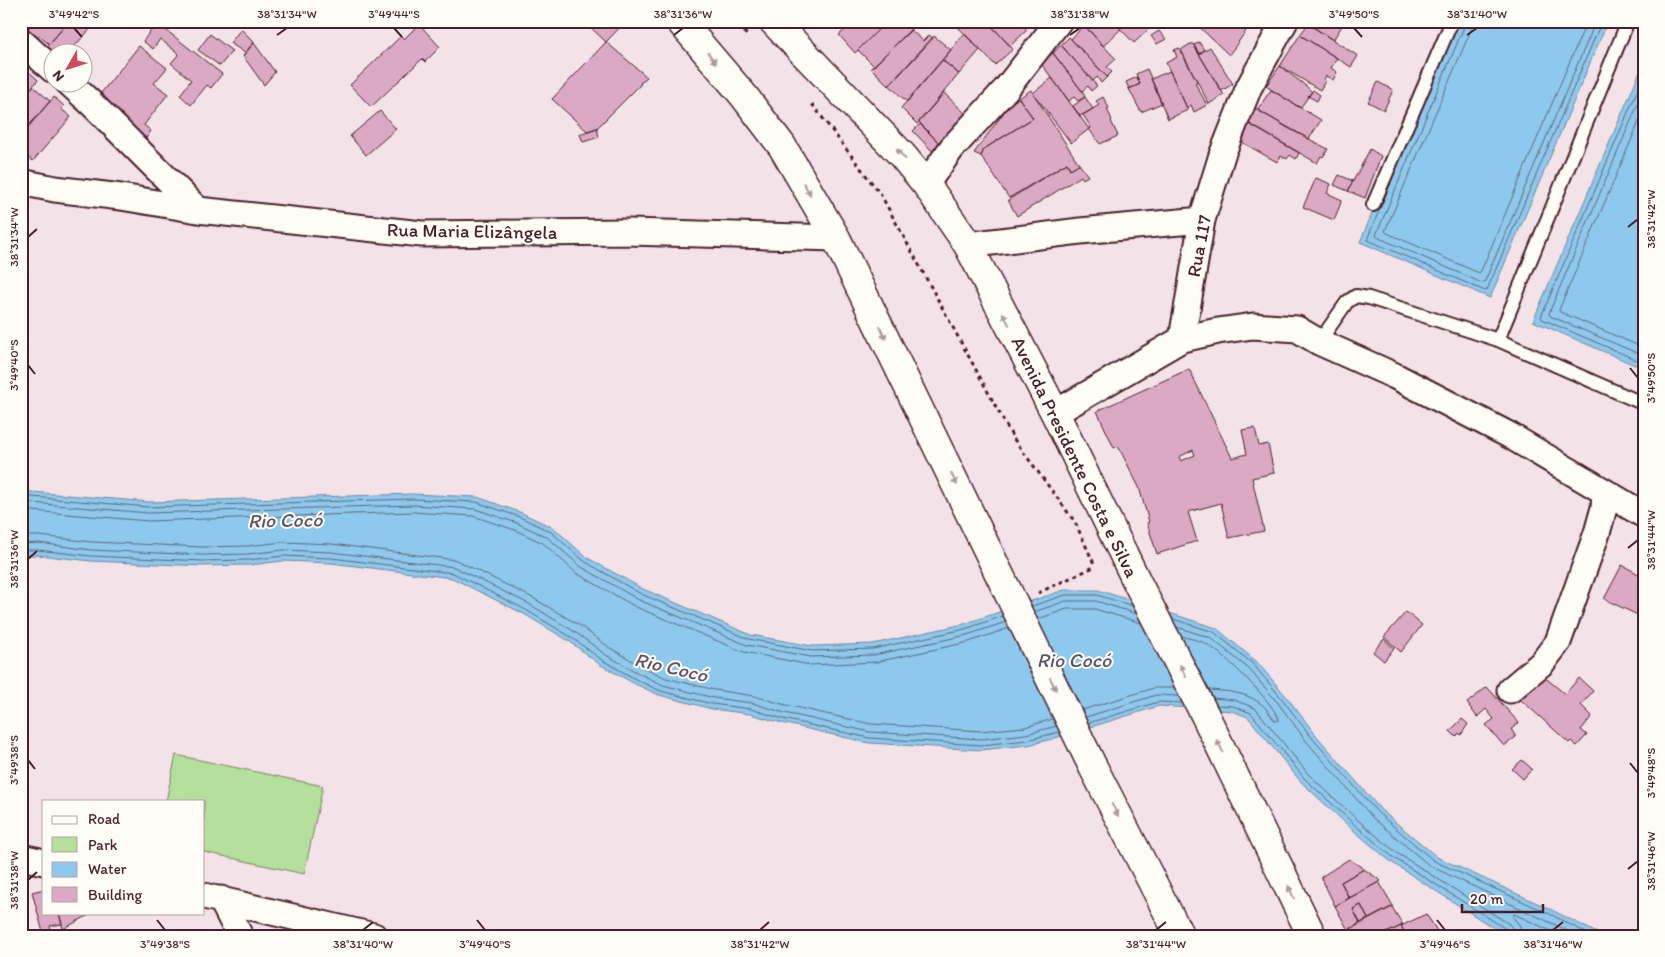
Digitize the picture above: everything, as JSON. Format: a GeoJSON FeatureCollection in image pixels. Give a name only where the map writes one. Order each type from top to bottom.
{"type":"FeatureCollection","features":[{"type":"Feature","properties":{"kind":"main road"},"geometry":{"type":"LineString","coordinates":[[680,21],[738,89],[782,146],[836,238],[1092,767],[1180,936]]}},
{"type":"Feature","properties":{"kind":"main road","name":"Avenida Presidente Costa e Silva"},"geometry":{"type":"LineString","coordinates":[[773,21],[902,155],[926,184],[968,245],[1055,413],[1312,936]]}},
{"type":"Feature","properties":{"kind":"street","name":"Rua 117"},"geometry":{"type":"LineString","coordinates":[[1182,339],[1202,220],[1222,155],[1248,87],[1285,21]]}},
{"type":"Feature","properties":{"kind":"street"},"geometry":{"type":"LineString","coordinates":[[926,184],[952,148],[1006,89],[1055,23]]}},
{"type":"Feature","properties":{"kind":"street"},"geometry":{"type":"LineString","coordinates":[[21,41],[42,60]]}},
{"type":"Feature","properties":{"kind":"street"},"geometry":{"type":"LineString","coordinates":[[79,92],[198,210]]}},
{"type":"Feature","properties":{"kind":"street","name":"Rua Maria Elizângela"},"geometry":{"type":"LineString","coordinates":[[21,182],[55,189],[121,196],[198,210],[422,234],[629,232],[836,238]]}},
{"type":"Feature","properties":{"kind":"street"},"geometry":{"type":"LineString","coordinates":[[968,245],[1080,231],[1202,220]]}},
{"type":"Feature","properties":{"kind":"street"},"geometry":{"type":"LineString","coordinates":[[1055,413],[1182,339],[1253,326],[1297,330],[1318,342],[1395,376],[1500,430],[1644,515]]}},
{"type":"Feature","properties":{"kind":"street"},"geometry":{"type":"LineString","coordinates":[[1510,690],[1542,663],[1558,642],[1597,533],[1604,508],[1605,493]]}},
{"type":"Feature","properties":{"kind":"street"},"geometry":{"type":"LineString","coordinates":[[21,858],[42,862]]}},
{"type":"Feature","properties":{"kind":"street"},"geometry":{"type":"LineString","coordinates":[[212,898],[240,936]]}},
{"type":"Feature","properties":{"kind":"street"},"geometry":{"type":"LineString","coordinates":[[212,898],[374,936]]}},
{"type":"Feature","properties":{"kind":"lane"},"geometry":{"type":"LineString","coordinates":[[1374,205],[1452,21]]}},
{"type":"Feature","properties":{"kind":"lane"},"geometry":{"type":"LineString","coordinates":[[1498,340],[1628,21]]}},
{"type":"Feature","properties":{"kind":"lane"},"geometry":{"type":"LineString","coordinates":[[1318,342],[1347,302],[1356,296],[1369,298],[1498,340],[1644,404]]}},
{"type":"Feature","properties":{"kind":"path"},"geometry":{"type":"LineString","coordinates":[[732,21],[754,41]]}},
{"type":"Feature","properties":{"kind":"path","name":"Avenida Presidente Costa e Silva"},"geometry":{"type":"LineString","coordinates":[[812,104],[881,195],[1013,438],[1075,522],[1095,566]]}},
{"type":"Feature","properties":{"kind":"path"},"geometry":{"type":"LineString","coordinates":[[1018,614],[1122,551]]}},
{"type":"Feature","properties":{"kind":"green space"},"geometry":{"type":"Polygon","coordinates":[[[176,755],[323,786],[304,874],[205,852],[205,800],[166,800],[176,755]]]}},
{"type":"Feature","properties":{"kind":"water"},"geometry":{"type":"Polygon","coordinates":[[[1454,21],[1608,21],[1490,298],[1360,242],[1454,21]]]}},
{"type":"Feature","properties":{"kind":"water"},"geometry":{"type":"Polygon","coordinates":[[[1644,62],[1644,369],[1533,321],[1644,62]]]}},
{"type":"Feature","properties":{"kind":"water","name":"Rio Cocó"},"geometry":{"type":"Polygon","coordinates":[[[21,491],[149,502],[413,494],[477,497],[522,513],[554,528],[586,557],[643,589],[751,635],[812,646],[873,644],[964,624],[1064,590],[1098,590],[1216,628],[1256,661],[1316,735],[1381,810],[1437,857],[1550,909],[1603,936],[1506,936],[1391,862],[1301,782],[1248,717],[1232,711],[1159,706],[1028,745],[981,750],[869,743],[750,714],[712,709],[659,695],[599,664],[569,641],[524,614],[452,578],[331,563],[283,561],[249,565],[203,566],[91,561],[21,555],[21,491]]]}},
{"type":"Feature","properties":{"kind":"building"},"geometry":{"type":"Polygon","coordinates":[[[21,21],[34,21],[27,30],[21,25],[21,21]]]}},
{"type":"Feature","properties":{"kind":"building"},"geometry":{"type":"Polygon","coordinates":[[[34,21],[69,21],[51,42],[47,42],[38,35],[33,41],[24,33],[34,21]]]}},
{"type":"Feature","properties":{"kind":"building"},"geometry":{"type":"Polygon","coordinates":[[[69,21],[92,21],[95,24],[78,42],[51,42],[69,21]]]}},
{"type":"Feature","properties":{"kind":"building"},"geometry":{"type":"Polygon","coordinates":[[[584,21],[621,21],[624,23],[606,42],[584,21]]]}},
{"type":"Feature","properties":{"kind":"building"},"geometry":{"type":"Polygon","coordinates":[[[855,21],[887,21],[855,53],[839,35],[855,21]]]}},
{"type":"Feature","properties":{"kind":"building"},"geometry":{"type":"Polygon","coordinates":[[[887,21],[919,21],[874,66],[858,50],[887,21]]]}},
{"type":"Feature","properties":{"kind":"building"},"geometry":{"type":"Polygon","coordinates":[[[959,21],[987,21],[1013,49],[995,65],[955,24],[959,21]]]}},
{"type":"Feature","properties":{"kind":"building"},"geometry":{"type":"Polygon","coordinates":[[[987,21],[1019,21],[1027,30],[1010,46],[987,21]]]}},
{"type":"Feature","properties":{"kind":"building"},"geometry":{"type":"Polygon","coordinates":[[[1088,21],[1113,21],[1121,29],[1103,46],[1084,25],[1088,21]]]}},
{"type":"Feature","properties":{"kind":"building"},"geometry":{"type":"Polygon","coordinates":[[[1113,21],[1146,21],[1151,27],[1134,43],[1113,21]]]}},
{"type":"Feature","properties":{"kind":"building"},"geometry":{"type":"Polygon","coordinates":[[[1193,21],[1229,21],[1246,31],[1229,55],[1193,21]]]}},
{"type":"Feature","properties":{"kind":"building"},"geometry":{"type":"Polygon","coordinates":[[[1311,21],[1345,21],[1333,40],[1309,24],[1311,21]]]}},
{"type":"Feature","properties":{"kind":"building"},"geometry":{"type":"Polygon","coordinates":[[[157,23],[222,74],[211,88],[207,85],[191,105],[180,95],[191,80],[171,63],[179,54],[160,39],[153,49],[143,41],[157,23]]]}},
{"type":"Feature","properties":{"kind":"building"},"geometry":{"type":"Polygon","coordinates":[[[419,24],[440,47],[425,62],[422,59],[371,107],[350,85],[401,36],[404,39],[419,24]]]}},
{"type":"Feature","properties":{"kind":"building"},"geometry":{"type":"Polygon","coordinates":[[[1308,24],[1358,56],[1351,67],[1300,35],[1308,24]]]}},
{"type":"Feature","properties":{"kind":"building"},"geometry":{"type":"Polygon","coordinates":[[[1084,25],[1116,59],[1107,67],[1112,72],[1107,77],[1071,39],[1084,25]]]}},
{"type":"Feature","properties":{"kind":"building"},"geometry":{"type":"Polygon","coordinates":[[[241,29],[254,42],[245,53],[230,43],[241,29]]]}},
{"type":"Feature","properties":{"kind":"building"},"geometry":{"type":"Polygon","coordinates":[[[911,30],[923,41],[929,35],[933,38],[889,86],[871,68],[911,30]]]}},
{"type":"Feature","properties":{"kind":"building"},"geometry":{"type":"Polygon","coordinates":[[[1159,31],[1166,39],[1157,44],[1151,36],[1159,31]]]}},
{"type":"Feature","properties":{"kind":"building"},"geometry":{"type":"Polygon","coordinates":[[[210,34],[232,51],[220,66],[198,50],[210,34]]]}},
{"type":"Feature","properties":{"kind":"building"},"geometry":{"type":"Polygon","coordinates":[[[964,34],[980,50],[959,74],[942,60],[964,34]]]}},
{"type":"Feature","properties":{"kind":"building"},"geometry":{"type":"Polygon","coordinates":[[[1300,35],[1337,58],[1331,68],[1337,72],[1333,80],[1326,76],[1320,90],[1280,66],[1300,35]]]}},
{"type":"Feature","properties":{"kind":"building"},"geometry":{"type":"Polygon","coordinates":[[[934,36],[951,50],[907,102],[889,85],[934,36]]]}},
{"type":"Feature","properties":{"kind":"building"},"geometry":{"type":"Polygon","coordinates":[[[1069,37],[1107,77],[1101,83],[1097,77],[1093,81],[1061,45],[1069,37]]]}},
{"type":"Feature","properties":{"kind":"building"},"geometry":{"type":"Polygon","coordinates":[[[606,42],[647,77],[597,128],[587,131],[552,99],[606,42]]]}},
{"type":"Feature","properties":{"kind":"building"},"geometry":{"type":"Polygon","coordinates":[[[1199,42],[1204,50],[1199,54],[1194,45],[1199,42]]]}},
{"type":"Feature","properties":{"kind":"building"},"geometry":{"type":"Polygon","coordinates":[[[254,43],[275,72],[264,85],[243,56],[254,43]]]}},
{"type":"Feature","properties":{"kind":"building"},"geometry":{"type":"Polygon","coordinates":[[[1193,44],[1224,95],[1209,104],[1181,50],[1193,44]]]}},
{"type":"Feature","properties":{"kind":"building"},"geometry":{"type":"Polygon","coordinates":[[[1061,45],[1097,86],[1091,91],[1088,86],[1082,91],[1053,53],[1061,45]]]}},
{"type":"Feature","properties":{"kind":"building"},"geometry":{"type":"Polygon","coordinates":[[[139,46],[167,68],[154,83],[168,94],[144,125],[151,131],[146,138],[97,98],[139,46]]]}},
{"type":"Feature","properties":{"kind":"building"},"geometry":{"type":"Polygon","coordinates":[[[1210,47],[1233,84],[1221,91],[1199,54],[1210,47]]]}},
{"type":"Feature","properties":{"kind":"building"},"geometry":{"type":"Polygon","coordinates":[[[1179,48],[1197,81],[1195,83],[1207,105],[1194,112],[1191,105],[1187,108],[1166,63],[1177,57],[1174,50],[1179,48]]]}},
{"type":"Feature","properties":{"kind":"building"},"geometry":{"type":"Polygon","coordinates":[[[1053,53],[1085,97],[1078,101],[1074,97],[1069,101],[1040,62],[1053,53]]]}},
{"type":"Feature","properties":{"kind":"building"},"geometry":{"type":"Polygon","coordinates":[[[942,60],[959,74],[917,124],[901,108],[942,60]]]}},
{"type":"Feature","properties":{"kind":"building"},"geometry":{"type":"Polygon","coordinates":[[[1280,66],[1312,92],[1300,108],[1266,86],[1280,66]]]}},
{"type":"Feature","properties":{"kind":"building"},"geometry":{"type":"Polygon","coordinates":[[[1147,69],[1162,103],[1141,112],[1129,89],[1140,84],[1136,74],[1147,69]]]}},
{"type":"Feature","properties":{"kind":"building"},"geometry":{"type":"Polygon","coordinates":[[[28,71],[38,80],[21,100],[21,76],[23,78],[28,71]]]}},
{"type":"Feature","properties":{"kind":"building"},"geometry":{"type":"Polygon","coordinates":[[[1170,71],[1188,110],[1168,119],[1151,79],[1170,71]]]}},
{"type":"Feature","properties":{"kind":"building"},"geometry":{"type":"Polygon","coordinates":[[[1137,77],[1140,84],[1129,89],[1126,82],[1137,77]]]}},
{"type":"Feature","properties":{"kind":"building"},"geometry":{"type":"Polygon","coordinates":[[[1052,78],[1089,129],[1071,143],[1033,93],[1052,78]]]}},
{"type":"Feature","properties":{"kind":"building"},"geometry":{"type":"Polygon","coordinates":[[[1378,82],[1393,90],[1384,110],[1368,102],[1378,82]]]}},
{"type":"Feature","properties":{"kind":"building"},"geometry":{"type":"Polygon","coordinates":[[[33,86],[50,101],[21,135],[21,100],[33,86]]]}},
{"type":"Feature","properties":{"kind":"building"},"geometry":{"type":"Polygon","coordinates":[[[1031,90],[1079,164],[1070,169],[1067,163],[1009,198],[981,156],[984,149],[1033,118],[1019,98],[1031,90]]]}},
{"type":"Feature","properties":{"kind":"building"},"geometry":{"type":"Polygon","coordinates":[[[1271,90],[1321,120],[1309,139],[1257,110],[1271,90]]]}},
{"type":"Feature","properties":{"kind":"building"},"geometry":{"type":"Polygon","coordinates":[[[1313,90],[1320,95],[1317,101],[1308,96],[1313,90]]]}},
{"type":"Feature","properties":{"kind":"building"},"geometry":{"type":"Polygon","coordinates":[[[944,93],[969,117],[942,146],[919,122],[944,93]]]}},
{"type":"Feature","properties":{"kind":"building"},"geometry":{"type":"Polygon","coordinates":[[[54,97],[64,106],[61,109],[71,117],[33,161],[21,151],[21,135],[54,97]]]}},
{"type":"Feature","properties":{"kind":"building"},"geometry":{"type":"Polygon","coordinates":[[[1085,97],[1093,109],[1080,116],[1073,106],[1085,97]]]}},
{"type":"Feature","properties":{"kind":"building"},"geometry":{"type":"Polygon","coordinates":[[[1103,97],[1109,108],[1107,109],[1118,136],[1100,144],[1089,129],[1091,128],[1083,115],[1099,105],[1096,101],[1103,97]]]}},
{"type":"Feature","properties":{"kind":"building"},"geometry":{"type":"Polygon","coordinates":[[[1019,98],[1033,118],[984,149],[981,156],[974,153],[1010,104],[1019,98]]]}},
{"type":"Feature","properties":{"kind":"building"},"geometry":{"type":"Polygon","coordinates":[[[1252,106],[1286,127],[1328,149],[1323,157],[1321,156],[1317,163],[1243,120],[1252,106]]]}},
{"type":"Feature","properties":{"kind":"building"},"geometry":{"type":"Polygon","coordinates":[[[380,111],[396,129],[366,155],[350,136],[380,111]]]}},
{"type":"Feature","properties":{"kind":"building"},"geometry":{"type":"Polygon","coordinates":[[[1247,123],[1299,153],[1296,159],[1290,155],[1287,159],[1281,156],[1277,162],[1238,140],[1247,123]]]}},
{"type":"Feature","properties":{"kind":"building"},"geometry":{"type":"Polygon","coordinates":[[[920,124],[942,146],[935,154],[913,131],[920,124]]]}},
{"type":"Feature","properties":{"kind":"building"},"geometry":{"type":"Polygon","coordinates":[[[597,128],[599,137],[583,142],[580,134],[597,128]]]}},
{"type":"Feature","properties":{"kind":"building"},"geometry":{"type":"Polygon","coordinates":[[[1370,149],[1381,156],[1365,198],[1348,191],[1370,149]]]}},
{"type":"Feature","properties":{"kind":"building"},"geometry":{"type":"Polygon","coordinates":[[[1067,163],[1070,169],[1079,164],[1088,176],[1083,179],[1081,176],[1017,216],[1008,200],[1067,163]]]}},
{"type":"Feature","properties":{"kind":"building"},"geometry":{"type":"Polygon","coordinates":[[[1339,175],[1353,181],[1348,191],[1334,185],[1339,175]]]}},
{"type":"Feature","properties":{"kind":"building"},"geometry":{"type":"Polygon","coordinates":[[[1316,178],[1331,184],[1327,193],[1342,200],[1334,220],[1303,207],[1316,178]]]}},
{"type":"Feature","properties":{"kind":"building"},"geometry":{"type":"Polygon","coordinates":[[[1189,369],[1232,458],[1247,454],[1242,430],[1255,428],[1259,446],[1268,444],[1274,473],[1252,478],[1264,531],[1229,538],[1221,503],[1188,512],[1197,541],[1157,554],[1147,523],[1149,522],[1139,487],[1118,446],[1114,448],[1097,411],[1189,369]],[[1193,450],[1179,457],[1181,461],[1195,455],[1193,450]]]}},
{"type":"Feature","properties":{"kind":"building"},"geometry":{"type":"Polygon","coordinates":[[[1622,565],[1644,577],[1639,587],[1644,589],[1644,618],[1604,599],[1622,565]]]}},
{"type":"Feature","properties":{"kind":"building"},"geometry":{"type":"Polygon","coordinates":[[[1406,612],[1422,625],[1401,652],[1384,637],[1406,612]]]}},
{"type":"Feature","properties":{"kind":"building"},"geometry":{"type":"Polygon","coordinates":[[[1384,639],[1394,648],[1384,661],[1373,652],[1384,639]]]}},
{"type":"Feature","properties":{"kind":"building"},"geometry":{"type":"Polygon","coordinates":[[[1542,675],[1565,694],[1579,678],[1593,691],[1581,705],[1592,716],[1581,730],[1587,735],[1577,746],[1571,741],[1569,743],[1520,699],[1542,675]]]}},
{"type":"Feature","properties":{"kind":"building"},"geometry":{"type":"Polygon","coordinates":[[[1487,687],[1519,723],[1511,729],[1516,737],[1504,746],[1486,725],[1494,719],[1486,709],[1477,717],[1467,703],[1487,687]]]}},
{"type":"Feature","properties":{"kind":"building"},"geometry":{"type":"Polygon","coordinates":[[[1462,719],[1468,724],[1461,735],[1459,733],[1456,737],[1450,731],[1462,719]]]}},
{"type":"Feature","properties":{"kind":"building"},"geometry":{"type":"Polygon","coordinates":[[[1522,760],[1532,769],[1523,779],[1512,769],[1522,760]]]}},
{"type":"Feature","properties":{"kind":"building"},"geometry":{"type":"Polygon","coordinates":[[[1349,859],[1364,869],[1341,882],[1349,898],[1335,906],[1321,877],[1349,859]]]}},
{"type":"Feature","properties":{"kind":"building"},"geometry":{"type":"Polygon","coordinates":[[[1364,869],[1381,881],[1349,898],[1341,882],[1364,869]]]}},
{"type":"Feature","properties":{"kind":"building"},"geometry":{"type":"Polygon","coordinates":[[[1379,882],[1393,906],[1368,919],[1361,905],[1353,909],[1360,923],[1348,930],[1335,906],[1379,882]]]}},
{"type":"Feature","properties":{"kind":"building"},"geometry":{"type":"Polygon","coordinates":[[[42,890],[42,914],[59,914],[62,924],[50,926],[52,934],[50,936],[44,936],[32,892],[42,890]]]}},
{"type":"Feature","properties":{"kind":"building"},"geometry":{"type":"Polygon","coordinates":[[[1361,905],[1368,919],[1360,923],[1353,909],[1361,905]]]}},
{"type":"Feature","properties":{"kind":"building"},"geometry":{"type":"Polygon","coordinates":[[[1392,907],[1403,925],[1380,936],[1345,936],[1343,933],[1392,907]]]}},
{"type":"Feature","properties":{"kind":"building"},"geometry":{"type":"Polygon","coordinates":[[[59,914],[88,914],[89,915],[63,929],[59,914]]]}},
{"type":"Feature","properties":{"kind":"building"},"geometry":{"type":"Polygon","coordinates":[[[1426,914],[1437,931],[1426,936],[1406,936],[1401,926],[1426,914]]]}},
{"type":"Feature","properties":{"kind":"building"},"geometry":{"type":"Polygon","coordinates":[[[1401,926],[1406,936],[1380,936],[1401,926]]]}}]}
